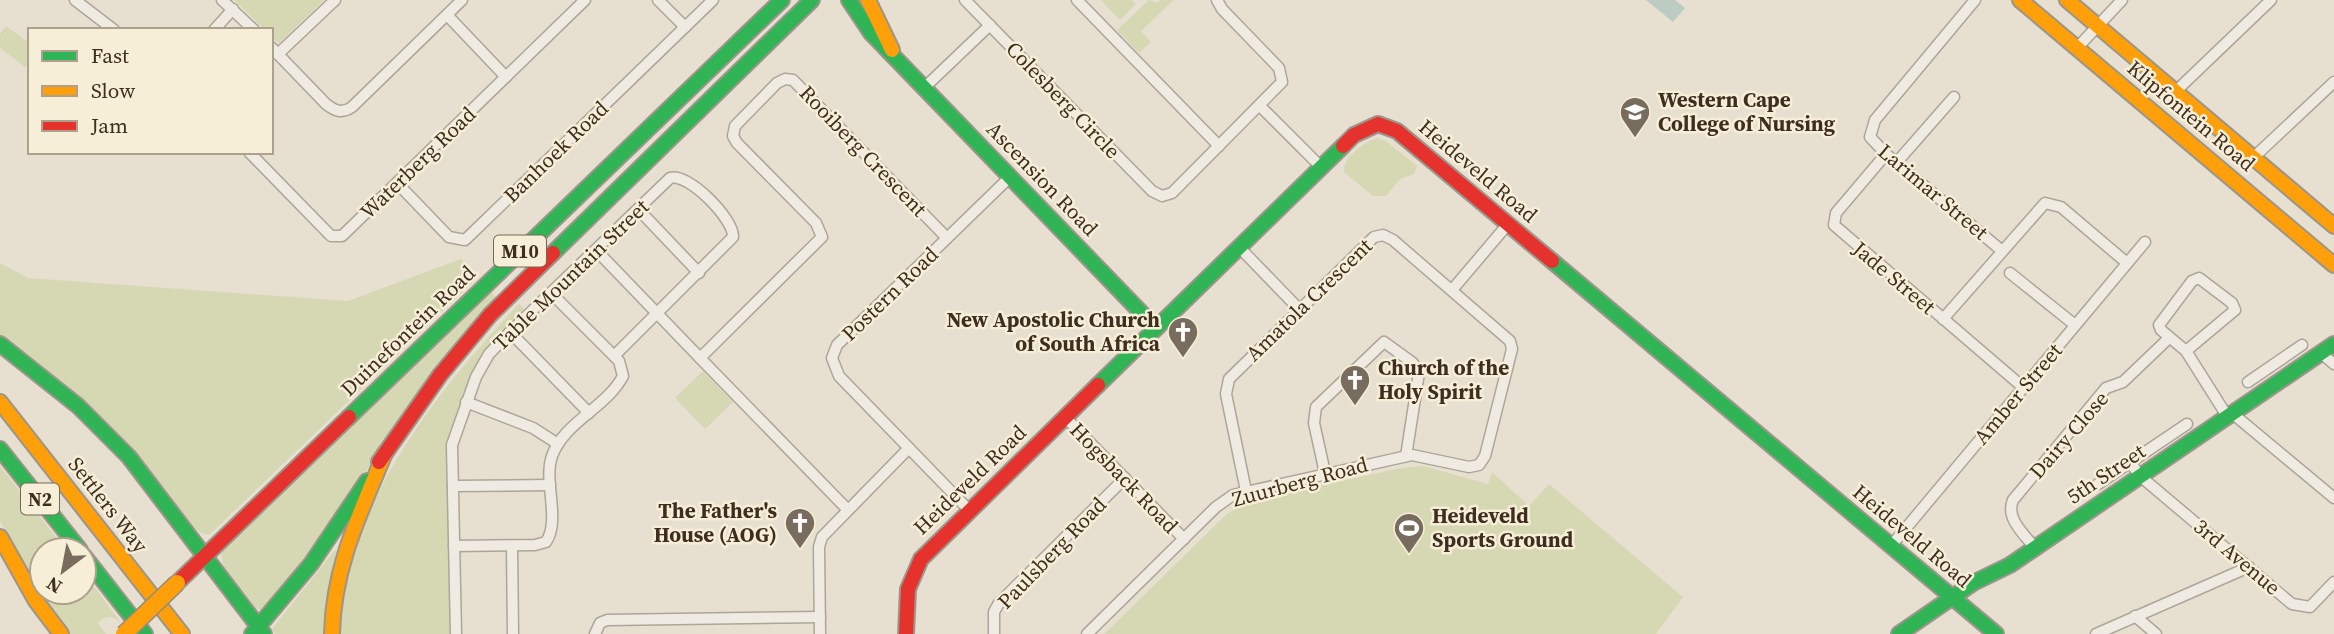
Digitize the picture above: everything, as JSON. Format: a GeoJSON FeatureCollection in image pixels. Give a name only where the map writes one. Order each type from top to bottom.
{"type":"FeatureCollection","features":[{"type":"Feature","properties":{"kind":"main road","name":"Duinefontein Road"},"geometry":{"type":"LineString","coordinates":[[124,634],[782,0]]}},
{"type":"Feature","properties":{"kind":"main road","name":"M10"},"geometry":{"type":"LineString","coordinates":[[259,632],[324,547],[440,375],[490,315],[811,0]]}},
{"type":"Feature","properties":{"kind":"main road","name":"Ascension Road"},"geometry":{"type":"LineString","coordinates":[[849,0],[871,33],[1156,328]]}},
{"type":"Feature","properties":{"kind":"main road","name":"Ascension Road"},"geometry":{"type":"LineString","coordinates":[[867,0],[897,60]]}},
{"type":"Feature","properties":{"kind":"main road","name":"Klipfontein Road"},"geometry":{"type":"LineString","coordinates":[[2020,0],[2334,265]]}},
{"type":"Feature","properties":{"kind":"main road","name":"Klipfontein Road"},"geometry":{"type":"LineString","coordinates":[[2067,0],[2334,225]]}},
{"type":"Feature","properties":{"kind":"main road","name":"Heideveld Road"},"geometry":{"type":"LineString","coordinates":[[906,634],[906,599],[913,570],[970,510],[1321,167],[1362,129],[1387,125],[1508,223],[1996,634]]}},
{"type":"Feature","properties":{"kind":"main road"},"geometry":{"type":"LineString","coordinates":[[0,344],[103,429],[158,492],[259,632]]}},
{"type":"Feature","properties":{"kind":"main road","name":"5th Street"},"geometry":{"type":"LineString","coordinates":[[1899,634],[1952,597],[2035,548],[2279,381],[2330,354]]}},
{"type":"Feature","properties":{"kind":"main road","name":"Settlers Way"},"geometry":{"type":"LineString","coordinates":[[0,402],[183,634]]}},
{"type":"Feature","properties":{"kind":"main road","name":"N2"},"geometry":{"type":"LineString","coordinates":[[0,449],[68,536]]}},
{"type":"Feature","properties":{"kind":"main road"},"geometry":{"type":"LineString","coordinates":[[332,634],[335,590],[343,554],[385,453]]}},
{"type":"Feature","properties":{"kind":"main road"},"geometry":{"type":"LineString","coordinates":[[0,537],[36,601],[61,634]]}},
{"type":"Feature","properties":{"kind":"main road"},"geometry":{"type":"LineString","coordinates":[[98,574],[145,634]]}},
{"type":"Feature","properties":{"kind":"street"},"geometry":{"type":"LineString","coordinates":[[75,0],[111,28]]}},
{"type":"Feature","properties":{"kind":"street"},"geometry":{"type":"LineString","coordinates":[[222,0],[252,28]]}},
{"type":"Feature","properties":{"kind":"street"},"geometry":{"type":"LineString","coordinates":[[335,0],[275,51],[326,104],[334,110],[344,111],[462,0]]}},
{"type":"Feature","properties":{"kind":"street","name":"Waterberg Road"},"geometry":{"type":"LineString","coordinates":[[251,154],[335,237],[342,236],[585,0]]}},
{"type":"Feature","properties":{"kind":"street"},"geometry":{"type":"LineString","coordinates":[[658,0],[685,27]]}},
{"type":"Feature","properties":{"kind":"street","name":"Banhoek Road"},"geometry":{"type":"LineString","coordinates":[[397,183],[449,237],[457,241],[465,240],[713,0]]}},
{"type":"Feature","properties":{"kind":"street","name":"Colesberg Circle"},"geometry":{"type":"LineString","coordinates":[[965,0],[1152,191],[1162,196],[1172,193],[1219,146]]}},
{"type":"Feature","properties":{"kind":"street"},"geometry":{"type":"LineString","coordinates":[[1077,0],[1219,146],[1281,84],[1282,74],[1222,9],[1217,0]]}},
{"type":"Feature","properties":{"kind":"street","name":"Larimar Street"},"geometry":{"type":"LineString","coordinates":[[1975,0],[1872,125],[1870,137],[1886,154],[2001,250]]}},
{"type":"Feature","properties":{"kind":"street"},"geometry":{"type":"LineString","coordinates":[[2077,48],[2122,0]]}},
{"type":"Feature","properties":{"kind":"street"},"geometry":{"type":"LineString","coordinates":[[2175,92],[2270,0]]}},
{"type":"Feature","properties":{"kind":"street"},"geometry":{"type":"LineString","coordinates":[[216,28],[233,9]]}},
{"type":"Feature","properties":{"kind":"street"},"geometry":{"type":"LineString","coordinates":[[447,15],[506,77]]}},
{"type":"Feature","properties":{"kind":"street"},"geometry":{"type":"LineString","coordinates":[[924,88],[990,25]]}},
{"type":"Feature","properties":{"kind":"street","name":"Rooiberg Crescent"},"geometry":{"type":"LineString","coordinates":[[700,358],[821,237],[816,223],[733,136],[737,123],[785,79],[796,82],[947,238]]}},
{"type":"Feature","properties":{"kind":"street"},"geometry":{"type":"LineString","coordinates":[[2253,158],[2334,82]]}},
{"type":"Feature","properties":{"kind":"street"},"geometry":{"type":"LineString","coordinates":[[1897,163],[1954,97]]}},
{"type":"Feature","properties":{"kind":"street"},"geometry":{"type":"LineString","coordinates":[[1259,106],[1321,167]]}},
{"type":"Feature","properties":{"kind":"street","name":"Jade Street"},"geometry":{"type":"LineString","coordinates":[[1886,154],[1836,213],[1834,225],[2024,388]]}},
{"type":"Feature","properties":{"kind":"street","name":"Table Mountain Street"},"geometry":{"type":"LineString","coordinates":[[456,634],[452,445],[466,402],[484,363],[510,332],[670,178],[680,177],[691,183],[729,221],[734,232],[731,241],[699,273]]}},
{"type":"Feature","properties":{"kind":"street","name":"Postern Road"},"geometry":{"type":"LineString","coordinates":[[970,510],[836,373],[832,354],[837,345],[1010,177]]}},
{"type":"Feature","properties":{"kind":"street"},"geometry":{"type":"LineString","coordinates":[[1943,319],[2045,203],[2061,207],[2127,263]]}},
{"type":"Feature","properties":{"kind":"street"},"geometry":{"type":"LineString","coordinates":[[614,356],[699,273],[638,209]]}},
{"type":"Feature","properties":{"kind":"street"},"geometry":{"type":"LineString","coordinates":[[1452,290],[1508,223]]}},
{"type":"Feature","properties":{"kind":"street","name":"Amatola Crescent"},"geometry":{"type":"LineString","coordinates":[[1246,491],[1227,385],[1234,373],[1299,309],[1380,235],[1393,240],[1508,337],[1511,344],[1484,459],[1479,465]]}},
{"type":"Feature","properties":{"kind":"street","name":"Amber Street"},"geometry":{"type":"LineString","coordinates":[[1891,546],[2145,242]]}},
{"type":"Feature","properties":{"kind":"street"},"geometry":{"type":"LineString","coordinates":[[1239,247],[1299,309]]}},
{"type":"Feature","properties":{"kind":"street"},"geometry":{"type":"LineString","coordinates":[[596,250],[847,509]]}},
{"type":"Feature","properties":{"kind":"street"},"geometry":{"type":"LineString","coordinates":[[2010,273],[2075,325]]}},
{"type":"Feature","properties":{"kind":"street"},"geometry":{"type":"LineString","coordinates":[[2186,351],[2235,310],[2232,303],[2205,281],[2192,281],[2161,319],[2161,330],[2186,351],[2230,415],[2334,498]]}},
{"type":"Feature","properties":{"kind":"street"},"geometry":{"type":"LineString","coordinates":[[454,546],[539,545],[548,539],[551,458],[558,444],[623,376],[622,366],[614,356],[551,293]]}},
{"type":"Feature","properties":{"kind":"street"},"geometry":{"type":"LineString","coordinates":[[510,332],[589,413]]}},
{"type":"Feature","properties":{"kind":"street","name":"Dairy Close"},"geometry":{"type":"LineString","coordinates":[[2035,548],[2012,517],[2010,511],[2014,500],[2106,388],[2123,382],[2169,338]]}},
{"type":"Feature","properties":{"kind":"street"},"geometry":{"type":"LineString","coordinates":[[1325,473],[1314,423],[1316,407],[1382,342],[1391,344],[1415,365],[1419,373],[1406,456]]}},
{"type":"Feature","properties":{"kind":"street"},"geometry":{"type":"LineString","coordinates":[[2248,382],[2302,345]]}},
{"type":"Feature","properties":{"kind":"street"},"geometry":{"type":"LineString","coordinates":[[2270,367],[2279,381]]}},
{"type":"Feature","properties":{"kind":"street"},"geometry":{"type":"LineString","coordinates":[[466,402],[533,428],[558,444]]}},
{"type":"Feature","properties":{"kind":"street","name":"Hogsback Road"},"geometry":{"type":"LineString","coordinates":[[1065,417],[1184,539]]}},
{"type":"Feature","properties":{"kind":"street"},"geometry":{"type":"LineString","coordinates":[[2098,484],[2187,424]]}},
{"type":"Feature","properties":{"kind":"street"},"geometry":{"type":"LineString","coordinates":[[820,634],[821,541],[847,509],[909,448]]}},
{"type":"Feature","properties":{"kind":"street","name":"Zuurberg Road"},"geometry":{"type":"LineString","coordinates":[[1087,634],[1216,507],[1233,495],[1406,456],[1429,457],[1469,467],[1479,465]]}},
{"type":"Feature","properties":{"kind":"street","name":"3rd Avenue"},"geometry":{"type":"LineString","coordinates":[[2130,462],[2140,476],[2292,604],[2304,609],[2315,604],[2334,582]]}},
{"type":"Feature","properties":{"kind":"street","name":"Paulsberg Road"},"geometry":{"type":"LineString","coordinates":[[994,634],[994,612],[999,603],[1125,478]]}},
{"type":"Feature","properties":{"kind":"street"},"geometry":{"type":"LineString","coordinates":[[453,486],[550,485]]}},
{"type":"Feature","properties":{"kind":"street"},"geometry":{"type":"LineString","coordinates":[[512,546],[513,634]]}},
{"type":"Feature","properties":{"kind":"street"},"geometry":{"type":"LineString","coordinates":[[2096,634],[2249,567]]}},
{"type":"Feature","properties":{"kind":"street"},"geometry":{"type":"LineString","coordinates":[[595,634],[600,623],[607,620],[820,617]]}},
{"type":"Feature","properties":{"kind":"street"},"geometry":{"type":"LineString","coordinates":[[2135,617],[2156,634]]}},
{"type":"Feature","properties":{"kind":"green space"},"geometry":{"type":"Polygon","coordinates":[[[234,0],[324,0],[279,43],[273,38],[273,28],[263,28],[234,0]]]}},
{"type":"Feature","properties":{"kind":"green space"},"geometry":{"type":"Polygon","coordinates":[[[1101,0],[1132,0],[1136,4],[1120,20],[1101,0]]]}},
{"type":"Feature","properties":{"kind":"green space"},"geometry":{"type":"Polygon","coordinates":[[[1149,0],[1157,3],[1161,0],[1174,0],[1141,31],[1151,42],[1139,53],[1117,30],[1149,0]]]}},
{"type":"Feature","properties":{"kind":"green space"},"geometry":{"type":"Polygon","coordinates":[[[6,26],[28,42],[28,63],[25,67],[0,48],[0,34],[6,26]]]}},
{"type":"Feature","properties":{"kind":"green space"},"geometry":{"type":"Polygon","coordinates":[[[1377,138],[1386,141],[1417,166],[1414,174],[1400,179],[1386,196],[1373,196],[1344,172],[1347,161],[1355,151],[1377,138]]]}},
{"type":"Feature","properties":{"kind":"green space"},"geometry":{"type":"Polygon","coordinates":[[[461,259],[477,278],[209,535],[199,532],[0,336],[0,263],[28,278],[348,301],[461,259]]]}},
{"type":"Feature","properties":{"kind":"green space"},"geometry":{"type":"Polygon","coordinates":[[[491,292],[498,299],[424,383],[312,553],[262,611],[256,608],[223,565],[221,551],[491,292]]]}},
{"type":"Feature","properties":{"kind":"green space"},"geometry":{"type":"Polygon","coordinates":[[[519,304],[527,312],[477,367],[456,417],[450,445],[452,634],[339,634],[344,588],[357,542],[399,455],[456,375],[519,304]]]}},
{"type":"Feature","properties":{"kind":"green space"},"geometry":{"type":"Polygon","coordinates":[[[703,371],[733,402],[705,429],[675,398],[703,371]]]}},
{"type":"Feature","properties":{"kind":"green space"},"geometry":{"type":"Polygon","coordinates":[[[0,466],[55,536],[28,536],[28,571],[0,521],[0,466]]]}},
{"type":"Feature","properties":{"kind":"green space","name":"Heideveld Sports Ground"},"geometry":{"type":"Polygon","coordinates":[[[1423,466],[1488,484],[1492,472],[1529,506],[1549,484],[1683,597],[1656,634],[1104,634],[1227,514],[1249,501],[1401,468],[1423,466]]]}},
{"type":"Feature","properties":{"kind":"green space"},"geometry":{"type":"Polygon","coordinates":[[[335,550],[338,552],[326,634],[275,634],[272,629],[335,550]]]}},
{"type":"Feature","properties":{"kind":"green space"},"geometry":{"type":"Polygon","coordinates":[[[98,592],[121,623],[110,617],[98,623],[106,634],[70,634],[48,606],[98,606],[98,592]]]}},
{"type":"Feature","properties":{"kind":"shaded area"},"geometry":{"type":"Polygon","coordinates":[[[1646,0],[1675,0],[1685,8],[1673,22],[1646,0]]]}},
{"type":"Feature","properties":{"kind":"traffic: fast"},"geometry":{"type":"LineString","coordinates":[[349,417],[782,0]]}},
{"type":"Feature","properties":{"kind":"traffic: fast"},"geometry":{"type":"LineString","coordinates":[[553,253],[812,0]]}},
{"type":"Feature","properties":{"kind":"traffic: fast"},"geometry":{"type":"LineString","coordinates":[[849,0],[871,33],[1156,328]]}},
{"type":"Feature","properties":{"kind":"traffic: fast"},"geometry":{"type":"LineString","coordinates":[[1098,385],[1343,146]]}},
{"type":"Feature","properties":{"kind":"traffic: fast"},"geometry":{"type":"LineString","coordinates":[[1552,261],[1996,634]]}},
{"type":"Feature","properties":{"kind":"traffic: fast"},"geometry":{"type":"LineString","coordinates":[[0,344],[78,406],[129,457],[264,634]]}},
{"type":"Feature","properties":{"kind":"traffic: fast"},"geometry":{"type":"LineString","coordinates":[[1899,634],[1973,583],[2010,565],[2334,344]]}},
{"type":"Feature","properties":{"kind":"traffic: fast"},"geometry":{"type":"LineString","coordinates":[[0,449],[69,536]]}},
{"type":"Feature","properties":{"kind":"traffic: fast"},"geometry":{"type":"LineString","coordinates":[[252,634],[311,564],[367,481]]}},
{"type":"Feature","properties":{"kind":"traffic: fast"},"geometry":{"type":"LineString","coordinates":[[98,574],[145,634]]}},
{"type":"Feature","properties":{"kind":"traffic: slow"},"geometry":{"type":"LineString","coordinates":[[868,0],[892,50]]}},
{"type":"Feature","properties":{"kind":"traffic: slow"},"geometry":{"type":"LineString","coordinates":[[2020,0],[2334,265]]}},
{"type":"Feature","properties":{"kind":"traffic: slow"},"geometry":{"type":"LineString","coordinates":[[2067,0],[2334,226]]}},
{"type":"Feature","properties":{"kind":"traffic: slow"},"geometry":{"type":"LineString","coordinates":[[0,402],[182,634]]}},
{"type":"Feature","properties":{"kind":"traffic: slow"},"geometry":{"type":"LineString","coordinates":[[332,634],[337,586],[343,564],[385,453]]}},
{"type":"Feature","properties":{"kind":"traffic: slow"},"geometry":{"type":"LineString","coordinates":[[0,537],[36,601],[61,634]]}},
{"type":"Feature","properties":{"kind":"traffic: slow"},"geometry":{"type":"LineString","coordinates":[[124,634],[177,583]]}},
{"type":"Feature","properties":{"kind":"traffic: jam"},"geometry":{"type":"LineString","coordinates":[[1343,146],[1354,135],[1378,124],[1397,131],[1552,261]]}},
{"type":"Feature","properties":{"kind":"traffic: jam"},"geometry":{"type":"LineString","coordinates":[[379,462],[440,375],[490,315],[553,253]]}},
{"type":"Feature","properties":{"kind":"traffic: jam"},"geometry":{"type":"LineString","coordinates":[[906,634],[908,589],[921,559],[1098,385]]}},
{"type":"Feature","properties":{"kind":"traffic: jam"},"geometry":{"type":"LineString","coordinates":[[177,583],[349,417]]}},
{"type":"Feature","properties":{"kind":"place","name":"Western Cape College of Nursing"},"geometry":{"type":"Point","coordinates":[1635,139]}},
{"type":"Feature","properties":{"kind":"place","name":"New Apostolic Church of South Africa"},"geometry":{"type":"Point","coordinates":[1183,359]}},
{"type":"Feature","properties":{"kind":"place","name":"Church of the Holy Spirit"},"geometry":{"type":"Point","coordinates":[1355,407]}},
{"type":"Feature","properties":{"kind":"place","name":"The Father's House (AOG)"},"geometry":{"type":"Point","coordinates":[800,550]}},
{"type":"Feature","properties":{"kind":"place","name":"Heideveld Sports Ground"},"geometry":{"type":"Point","coordinates":[1409,555]}}]}
